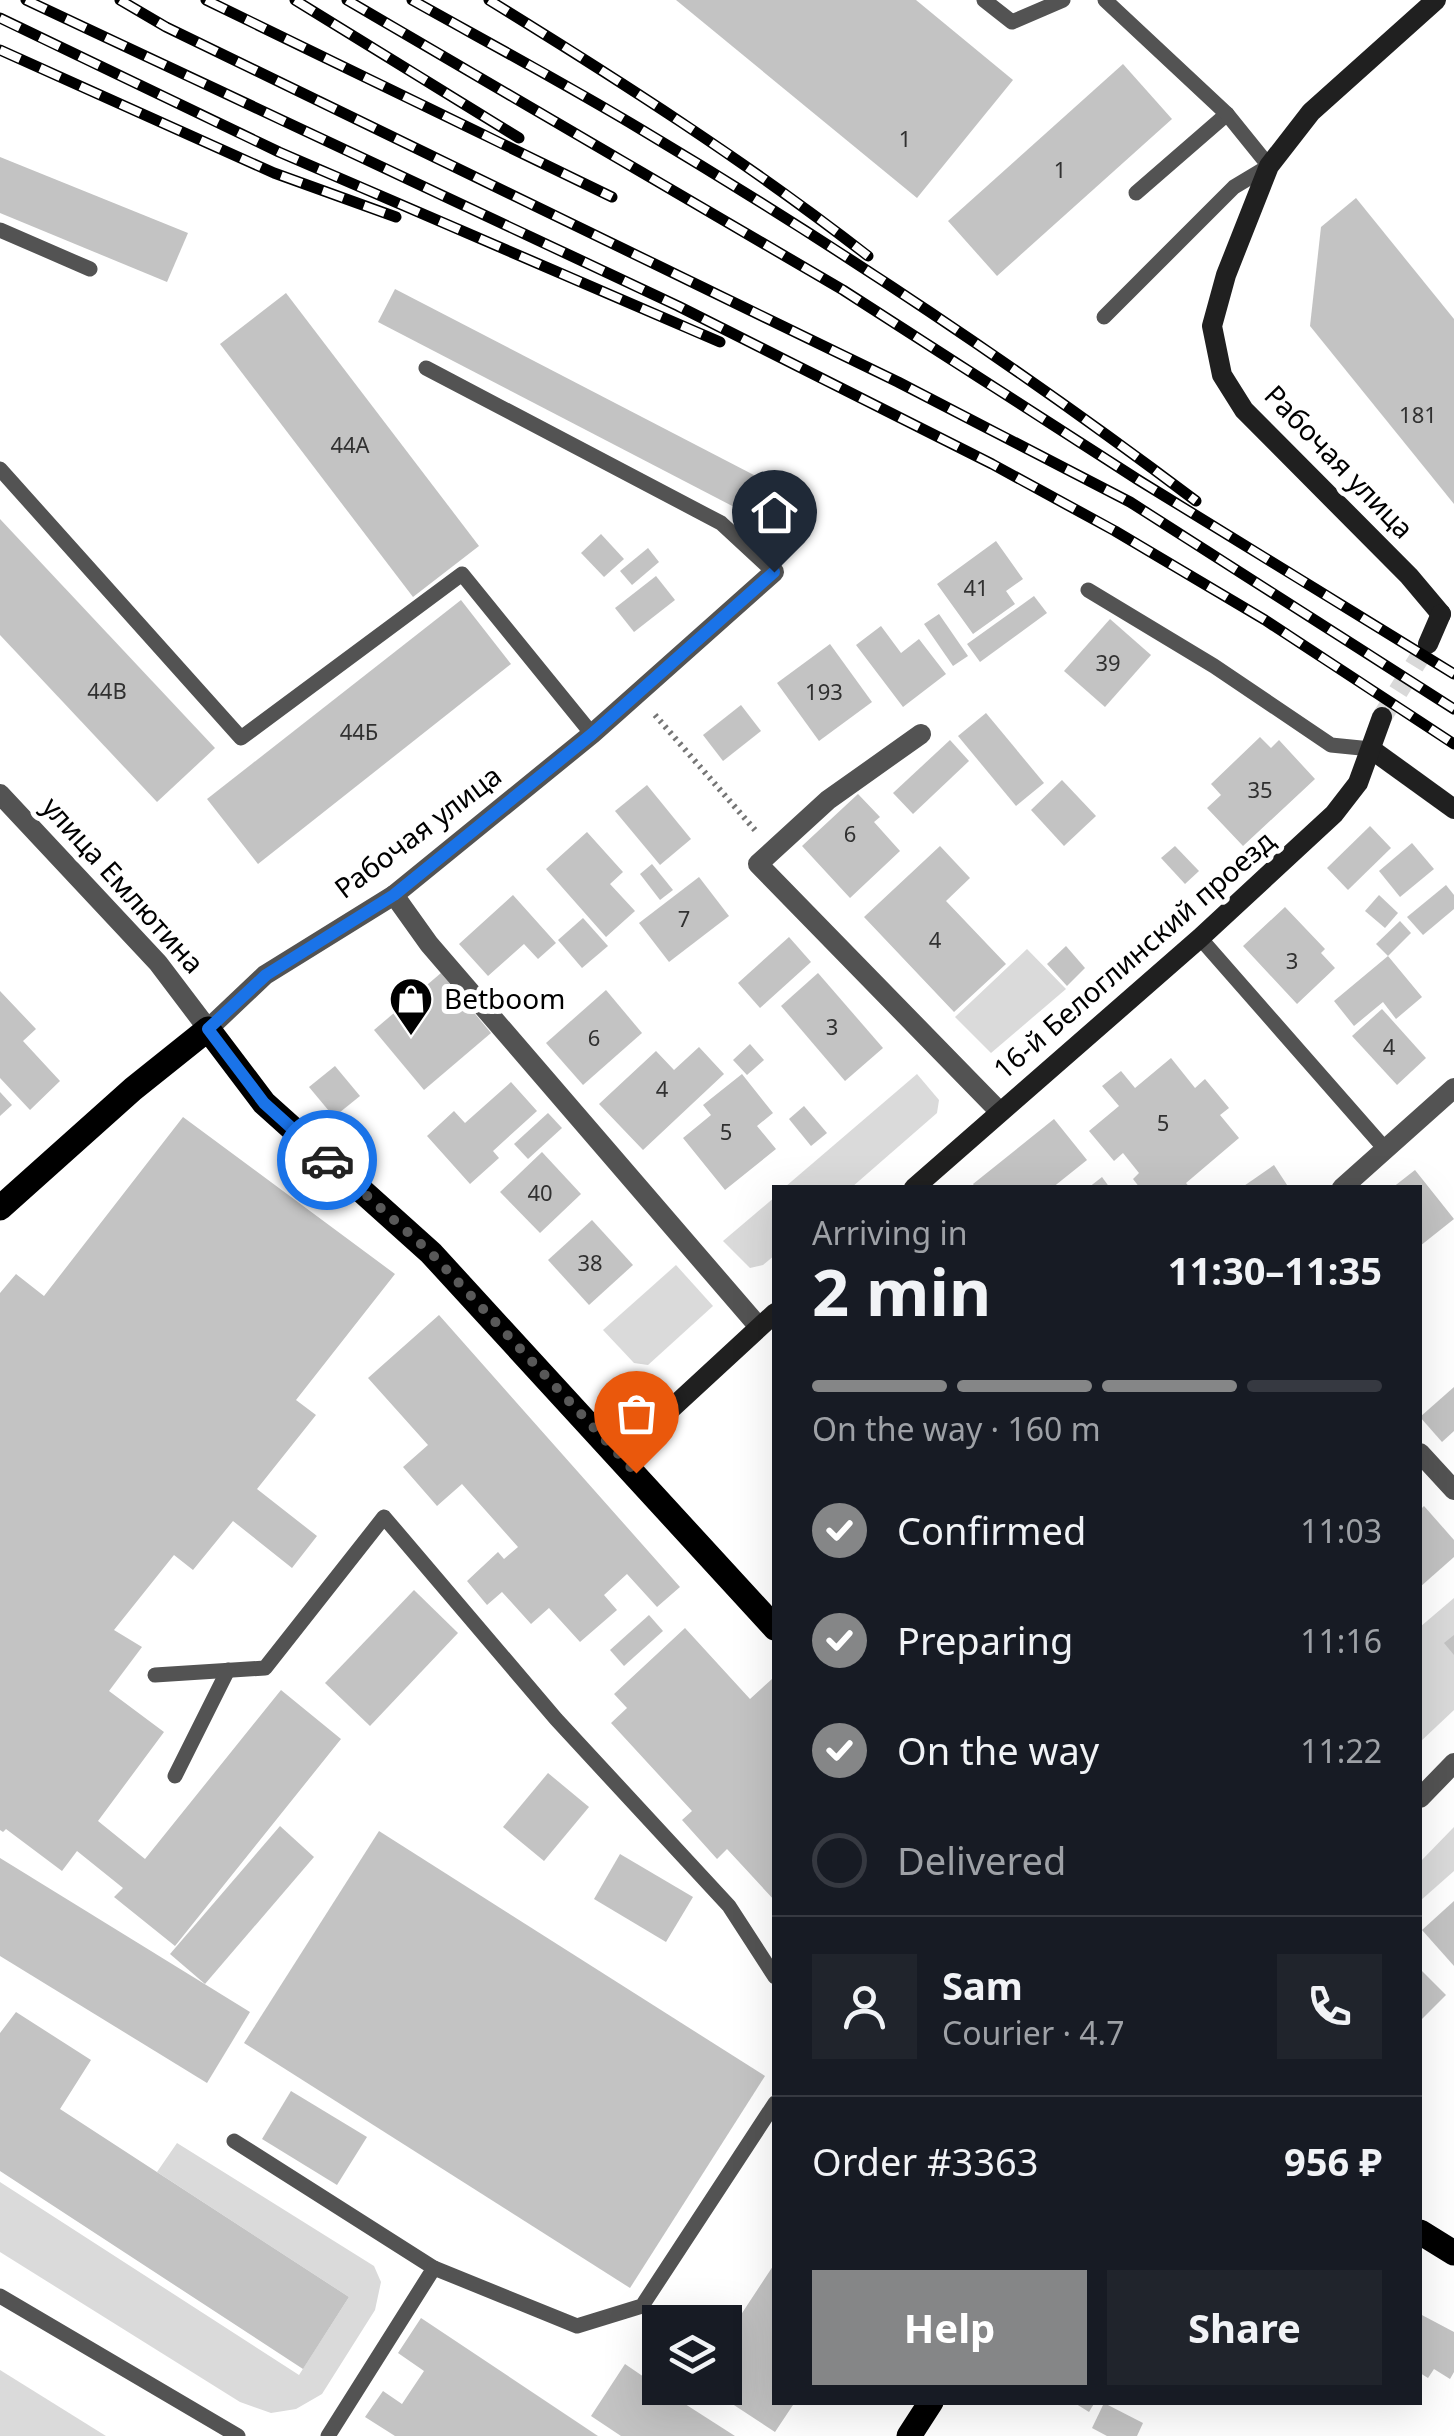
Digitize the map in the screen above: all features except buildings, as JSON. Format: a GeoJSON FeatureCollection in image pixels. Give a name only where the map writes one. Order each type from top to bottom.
{"type":"FeatureCollection","features":[{"type":"Feature","properties":{"kind":"main road","name":"Рабочая улица"},"geometry":{"type":"LineString","coordinates":[[0,1208],[208,1029]]}},
{"type":"Feature","properties":{"kind":"main road","name":"улица Емлютина"},"geometry":{"type":"LineString","coordinates":[[208,1029],[264,1103],[431,1253],[772,1625]]}},
{"type":"Feature","properties":{"kind":"main road"},"geometry":{"type":"LineString","coordinates":[[1422,2233],[1454,2253]]}},
{"type":"Feature","properties":{"kind":"main road"},"geometry":{"type":"LineString","coordinates":[[908,2436],[929,2405]]}},
{"type":"Feature","properties":{"kind":"street","name":"Рабочая улица"},"geometry":{"type":"LineString","coordinates":[[1436,0],[1311,112],[1269,166],[1226,276],[1212,326],[1222,375],[1244,410],[1447,613]]}},
{"type":"Feature","properties":{"kind":"street","name":"Рабочая улица"},"geometry":{"type":"LineString","coordinates":[[208,1029],[266,975],[394,895],[592,734],[774,572]]}},
{"type":"Feature","properties":{"kind":"street"},"geometry":{"type":"LineString","coordinates":[[1428,644],[1447,613]]}},
{"type":"Feature","properties":{"kind":"street","name":"16-й Белоглинский проезд"},"geometry":{"type":"LineString","coordinates":[[917,1185],[1200,938],[1334,814],[1358,783],[1382,717]]}},
{"type":"Feature","properties":{"kind":"street"},"geometry":{"type":"LineString","coordinates":[[921,734],[828,800],[758,864],[999,1111]]}},
{"type":"Feature","properties":{"kind":"street"},"geometry":{"type":"LineString","coordinates":[[1370,750],[1454,810]]}},
{"type":"Feature","properties":{"kind":"street","name":"улица Емлютина"},"geometry":{"type":"LineString","coordinates":[[0,794],[158,963],[208,1029]]}},
{"type":"Feature","properties":{"kind":"street"},"geometry":{"type":"LineString","coordinates":[[394,895],[429,944],[767,1320],[620,1456]]}},
{"type":"Feature","properties":{"kind":"street"},"geometry":{"type":"LineString","coordinates":[[1345,1185],[1454,1088]]}},
{"type":"Feature","properties":{"kind":"street"},"geometry":{"type":"LineString","coordinates":[[1422,1455],[1454,1490]]}},
{"type":"Feature","properties":{"kind":"street"},"geometry":{"type":"LineString","coordinates":[[1422,1796],[1454,1763]]}},
{"type":"Feature","properties":{"kind":"lane"},"geometry":{"type":"LineString","coordinates":[[984,0],[1012,22],[1063,0]]}},
{"type":"Feature","properties":{"kind":"lane"},"geometry":{"type":"LineString","coordinates":[[1104,317],[1234,187],[1269,166],[1227,114],[1105,0]]}},
{"type":"Feature","properties":{"kind":"lane"},"geometry":{"type":"LineString","coordinates":[[1136,193],[1227,114]]}},
{"type":"Feature","properties":{"kind":"lane"},"geometry":{"type":"LineString","coordinates":[[0,230],[90,269]]}},
{"type":"Feature","properties":{"kind":"lane"},"geometry":{"type":"LineString","coordinates":[[426,368],[721,523],[774,572]]}},
{"type":"Feature","properties":{"kind":"lane"},"geometry":{"type":"LineString","coordinates":[[0,469],[241,738],[462,574],[592,734]]}},
{"type":"Feature","properties":{"kind":"lane"},"geometry":{"type":"LineString","coordinates":[[1088,590],[1214,666],[1332,745],[1370,750]]}},
{"type":"Feature","properties":{"kind":"lane"},"geometry":{"type":"LineString","coordinates":[[1200,938],[1386,1150]]}},
{"type":"Feature","properties":{"kind":"lane"},"geometry":{"type":"LineString","coordinates":[[155,1675],[265,1668],[384,1517],[556,1719],[729,1906],[772,1972]]}},
{"type":"Feature","properties":{"kind":"lane"},"geometry":{"type":"LineString","coordinates":[[175,1776],[228,1670]]}},
{"type":"Feature","properties":{"kind":"lane"},"geometry":{"type":"LineString","coordinates":[[234,2141],[434,2268],[577,2326],[642,2306],[772,2108]]}},
{"type":"Feature","properties":{"kind":"lane"},"geometry":{"type":"LineString","coordinates":[[328,2436],[434,2268]]}},
{"type":"Feature","properties":{"kind":"lane"},"geometry":{"type":"LineString","coordinates":[[0,2296],[238,2436]]}},
{"type":"Feature","properties":{"kind":"path"},"geometry":{"type":"LineString","coordinates":[[636,692],[772,850]]}},
{"type":"Feature","properties":{"kind":"shaded area"},"geometry":{"type":"Polygon","coordinates":[[[1027,949],[1066,989],[991,1053],[955,1017],[1027,949]]]}},
{"type":"Feature","properties":{"kind":"shaded area"},"geometry":{"type":"Polygon","coordinates":[[[917,1074],[939,1100],[937,1113],[854,1185],[787,1185],[917,1074]]]}},
{"type":"Feature","properties":{"kind":"shaded area"},"geometry":{"type":"Polygon","coordinates":[[[772,1200],[772,1258],[750,1268],[723,1241],[772,1200]]]}},
{"type":"Feature","properties":{"kind":"shaded area"},"geometry":{"type":"Polygon","coordinates":[[[676,1265],[713,1306],[648,1365],[634,1363],[603,1330],[676,1265]]]}},
{"type":"Feature","properties":{"kind":"shaded area"},"geometry":{"type":"Polygon","coordinates":[[[1454,1598],[1454,1710],[1422,1740],[1422,1625],[1454,1598]]]}},
{"type":"Feature","properties":{"kind":"shaded area"},"geometry":{"type":"Polygon","coordinates":[[[1454,1827],[1454,1871],[1422,1899],[1422,1860],[1454,1827]]]}},
{"type":"Feature","properties":{"kind":"shaded area"},"geometry":{"type":"Polygon","coordinates":[[[177,2143],[374,2266],[381,2282],[375,2310],[322,2394],[296,2409],[271,2413],[240,2402],[0,2252],[0,2182],[299,2375],[349,2297],[157,2172],[177,2143]]]}},
{"type":"Feature","properties":{"kind":"shaded area"},"geometry":{"type":"Polygon","coordinates":[[[0,2370],[106,2436],[0,2436],[0,2370]]]}},
{"type":"Feature","properties":{"kind":"tunnel"},"geometry":{"type":"LineString","coordinates":[[1382,717],[1428,644]]}},
{"type":"Feature","properties":{"kind":"railway"},"geometry":{"type":"LineString","coordinates":[[26,0],[678,306],[992,464],[1265,620],[1454,744]]}},
{"type":"Feature","properties":{"kind":"railway"},"geometry":{"type":"LineString","coordinates":[[120,0],[166,27],[898,382],[1130,502],[1454,709]]}},
{"type":"Feature","properties":{"kind":"railway"},"geometry":{"type":"LineString","coordinates":[[206,0],[612,197]]}},
{"type":"Feature","properties":{"kind":"railway"},"geometry":{"type":"LineString","coordinates":[[295,0],[519,138]]}},
{"type":"Feature","properties":{"kind":"railway"},"geometry":{"type":"LineString","coordinates":[[347,0],[843,290],[1140,481],[1454,674]]}},
{"type":"Feature","properties":{"kind":"railway"},"geometry":{"type":"LineString","coordinates":[[412,0],[614,113],[784,217],[993,355],[1196,501]]}},
{"type":"Feature","properties":{"kind":"railway"},"geometry":{"type":"LineString","coordinates":[[489,0],[682,123],[868,256]]}},
{"type":"Feature","properties":{"kind":"railway"},"geometry":{"type":"LineString","coordinates":[[0,18],[279,152],[720,342]]}},
{"type":"Feature","properties":{"kind":"railway"},"geometry":{"type":"LineString","coordinates":[[0,50],[274,173],[396,217]]}},
{"type":"Feature","properties":{"kind":"way so far"},"geometry":{"type":"LineString","coordinates":[[327,1160],[431,1253],[636,1473]]}},
{"type":"Feature","properties":{"kind":"place","name":"Betboom"},"geometry":{"type":"Point","coordinates":[411,1037]}},
{"type":"Feature","properties":{"kind":"route"},"geometry":{"type":"LineString","coordinates":[[327,1160],[264,1103],[208,1029],[266,975],[394,895],[592,734],[774,572]]}}]}
